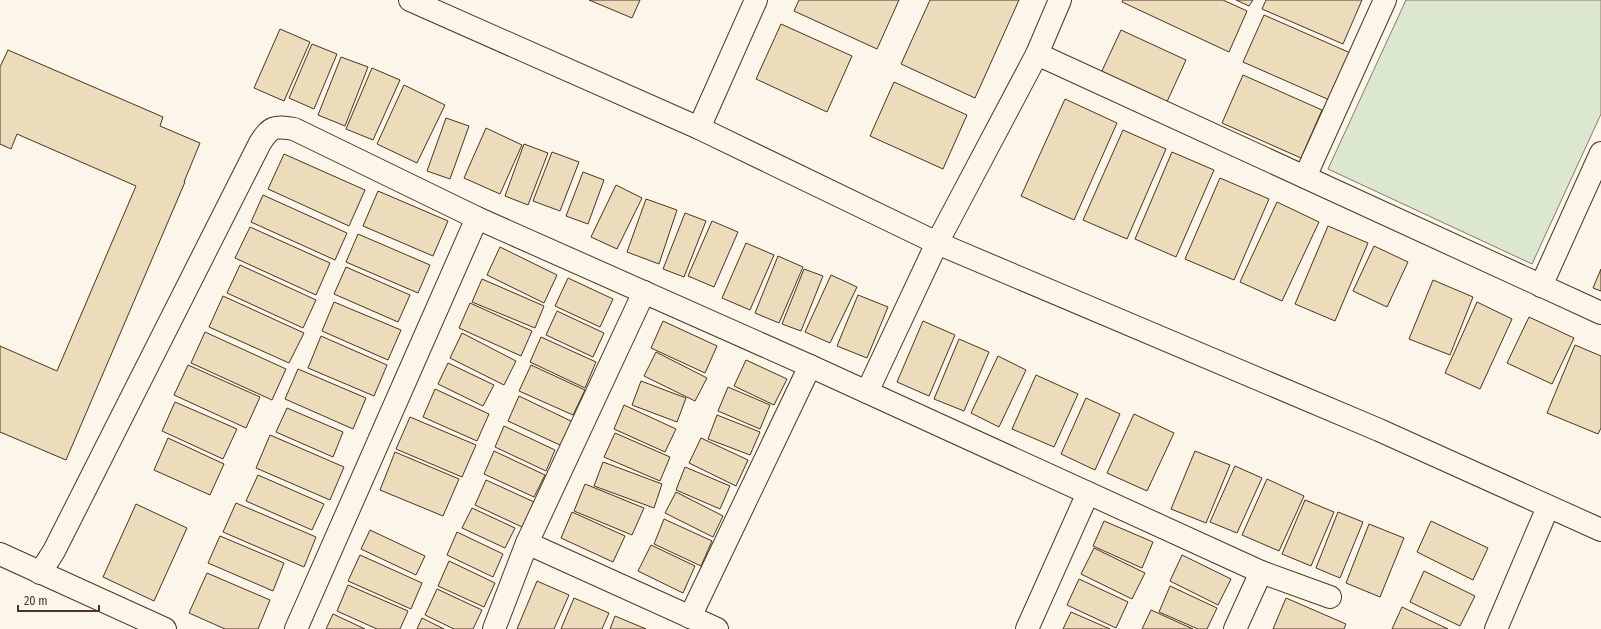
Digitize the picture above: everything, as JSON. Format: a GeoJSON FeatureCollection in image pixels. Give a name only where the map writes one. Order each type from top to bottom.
{"type":"FeatureCollection","features":[{"type":"Feature","properties":{"kind":"street"},"geometry":{"type":"LineString","coordinates":[[410,0],[699,128],[937,243],[1379,430],[1601,530]]}},
{"type":"Feature","properties":{"kind":"street"},"geometry":{"type":"LineString","coordinates":[[699,128],[756,0]]}},
{"type":"Feature","properties":{"kind":"street"},"geometry":{"type":"LineString","coordinates":[[867,392],[937,243],[1037,54],[1060,0]]}},
{"type":"Feature","properties":{"kind":"street"},"geometry":{"type":"LineString","coordinates":[[1305,177],[1385,0]]}},
{"type":"Feature","properties":{"kind":"street"},"geometry":{"type":"LineString","coordinates":[[1037,54],[1601,313]]}},
{"type":"Feature","properties":{"kind":"street"},"geometry":{"type":"LineString","coordinates":[[40,573],[54,551],[260,143],[268,131],[279,126],[294,129],[477,218],[810,366],[1261,572],[1330,597]]}},
{"type":"Feature","properties":{"kind":"street"},"geometry":{"type":"LineString","coordinates":[[1541,286],[1601,153]]}},
{"type":"Feature","properties":{"kind":"street"},"geometry":{"type":"LineString","coordinates":[[296,629],[477,218]]}},
{"type":"Feature","properties":{"kind":"street"},"geometry":{"type":"LineString","coordinates":[[494,629],[528,543],[644,292]]}},
{"type":"Feature","properties":{"kind":"street"},"geometry":{"type":"LineString","coordinates":[[690,617],[810,366]]}},
{"type":"Feature","properties":{"kind":"street"},"geometry":{"type":"LineString","coordinates":[[1027,629],[1088,493]]}},
{"type":"Feature","properties":{"kind":"street"},"geometry":{"type":"LineString","coordinates":[[1496,629],[1548,506]]}},
{"type":"Feature","properties":{"kind":"street"},"geometry":{"type":"LineString","coordinates":[[528,543],[718,629]]}},
{"type":"Feature","properties":{"kind":"street"},"geometry":{"type":"LineString","coordinates":[[0,554],[145,624],[165,629]]}},
{"type":"Feature","properties":{"kind":"street"},"geometry":{"type":"LineString","coordinates":[[1235,629],[1261,572]]}},
{"type":"Feature","properties":{"kind":"green space"},"geometry":{"type":"Polygon","coordinates":[[[1406,0],[1601,0],[1601,114],[1532,264],[1328,169],[1406,0]]]}},
{"type":"Feature","properties":{"kind":"building"},"geometry":{"type":"Polygon","coordinates":[[[589,0],[640,0],[632,18],[589,0]]]}},
{"type":"Feature","properties":{"kind":"building"},"geometry":{"type":"Polygon","coordinates":[[[799,0],[899,0],[877,49],[794,11],[799,0]]]}},
{"type":"Feature","properties":{"kind":"building"},"geometry":{"type":"Polygon","coordinates":[[[930,0],[1019,0],[975,98],[901,64],[930,0]]]}},
{"type":"Feature","properties":{"kind":"building"},"geometry":{"type":"Polygon","coordinates":[[[1123,0],[1223,0],[1247,11],[1229,52],[1122,2],[1123,0]]]}},
{"type":"Feature","properties":{"kind":"building"},"geometry":{"type":"Polygon","coordinates":[[[1236,0],[1253,0],[1249,6],[1236,0]]]}},
{"type":"Feature","properties":{"kind":"building"},"geometry":{"type":"Polygon","coordinates":[[[1266,0],[1362,0],[1343,44],[1262,9],[1266,0]]]}},
{"type":"Feature","properties":{"kind":"building"},"geometry":{"type":"Polygon","coordinates":[[[1264,15],[1355,55],[1334,102],[1243,62],[1264,15]]]}},
{"type":"Feature","properties":{"kind":"building"},"geometry":{"type":"Polygon","coordinates":[[[781,24],[852,56],[827,112],[756,79],[781,24]]]}},
{"type":"Feature","properties":{"kind":"building"},"geometry":{"type":"Polygon","coordinates":[[[280,29],[310,42],[284,101],[254,88],[280,29]]]}},
{"type":"Feature","properties":{"kind":"building"},"geometry":{"type":"Polygon","coordinates":[[[1121,30],[1186,60],[1166,104],[1101,73],[1121,30]]]}},
{"type":"Feature","properties":{"kind":"building"},"geometry":{"type":"Polygon","coordinates":[[[312,44],[337,54],[314,109],[289,98],[312,44]]]}},
{"type":"Feature","properties":{"kind":"building"},"geometry":{"type":"Polygon","coordinates":[[[8,50],[163,117],[160,126],[200,143],[185,182],[66,460],[0,432],[0,346],[57,371],[136,186],[17,134],[11,149],[0,144],[0,67],[8,50]]]}},
{"type":"Feature","properties":{"kind":"building"},"geometry":{"type":"Polygon","coordinates":[[[341,57],[368,67],[345,126],[318,115],[341,57]]]}},
{"type":"Feature","properties":{"kind":"building"},"geometry":{"type":"Polygon","coordinates":[[[372,68],[400,80],[373,140],[346,129],[372,68]]]}},
{"type":"Feature","properties":{"kind":"building"},"geometry":{"type":"Polygon","coordinates":[[[1243,75],[1322,110],[1301,158],[1222,123],[1243,75]]]}},
{"type":"Feature","properties":{"kind":"building"},"geometry":{"type":"Polygon","coordinates":[[[894,82],[967,115],[943,169],[870,136],[894,82]]]}},
{"type":"Feature","properties":{"kind":"building"},"geometry":{"type":"Polygon","coordinates":[[[404,85],[445,105],[417,163],[377,144],[404,85]]]}},
{"type":"Feature","properties":{"kind":"building"},"geometry":{"type":"Polygon","coordinates":[[[1065,99],[1117,123],[1074,220],[1021,196],[1065,99]]]}},
{"type":"Feature","properties":{"kind":"building"},"geometry":{"type":"Polygon","coordinates":[[[446,118],[469,126],[450,179],[427,171],[446,118]]]}},
{"type":"Feature","properties":{"kind":"building"},"geometry":{"type":"Polygon","coordinates":[[[486,128],[522,145],[500,194],[464,178],[486,128]]]}},
{"type":"Feature","properties":{"kind":"building"},"geometry":{"type":"Polygon","coordinates":[[[1123,130],[1166,149],[1127,239],[1083,220],[1123,130]]]}},
{"type":"Feature","properties":{"kind":"building"},"geometry":{"type":"Polygon","coordinates":[[[524,144],[548,153],[528,205],[505,196],[524,144]]]}},
{"type":"Feature","properties":{"kind":"building"},"geometry":{"type":"Polygon","coordinates":[[[552,152],[579,162],[560,211],[533,201],[552,152]]]}},
{"type":"Feature","properties":{"kind":"building"},"geometry":{"type":"Polygon","coordinates":[[[1172,152],[1214,170],[1176,257],[1135,239],[1172,152]]]}},
{"type":"Feature","properties":{"kind":"building"},"geometry":{"type":"Polygon","coordinates":[[[284,154],[365,190],[349,226],[268,189],[284,154]]]}},
{"type":"Feature","properties":{"kind":"building"},"geometry":{"type":"Polygon","coordinates":[[[583,172],[604,180],[588,224],[566,216],[583,172]]]}},
{"type":"Feature","properties":{"kind":"building"},"geometry":{"type":"Polygon","coordinates":[[[1220,178],[1269,199],[1234,280],[1185,259],[1220,178]]]}},
{"type":"Feature","properties":{"kind":"building"},"geometry":{"type":"Polygon","coordinates":[[[616,185],[642,198],[617,249],[591,237],[616,185]]]}},
{"type":"Feature","properties":{"kind":"building"},"geometry":{"type":"Polygon","coordinates":[[[378,191],[448,221],[433,256],[363,226],[378,191]]]}},
{"type":"Feature","properties":{"kind":"building"},"geometry":{"type":"Polygon","coordinates":[[[263,195],[347,233],[335,260],[251,222],[263,195]]]}},
{"type":"Feature","properties":{"kind":"building"},"geometry":{"type":"Polygon","coordinates":[[[646,199],[677,210],[659,264],[627,252],[646,199]]]}},
{"type":"Feature","properties":{"kind":"building"},"geometry":{"type":"Polygon","coordinates":[[[1277,202],[1319,222],[1282,301],[1240,282],[1277,202]]]}},
{"type":"Feature","properties":{"kind":"building"},"geometry":{"type":"Polygon","coordinates":[[[685,213],[706,221],[684,277],[663,269],[685,213]]]}},
{"type":"Feature","properties":{"kind":"building"},"geometry":{"type":"Polygon","coordinates":[[[712,221],[738,232],[714,287],[688,276],[712,221]]]}},
{"type":"Feature","properties":{"kind":"building"},"geometry":{"type":"Polygon","coordinates":[[[1328,226],[1368,243],[1335,321],[1295,304],[1328,226]]]}},
{"type":"Feature","properties":{"kind":"building"},"geometry":{"type":"Polygon","coordinates":[[[250,227],[330,263],[316,295],[235,258],[250,227]]]}},
{"type":"Feature","properties":{"kind":"building"},"geometry":{"type":"Polygon","coordinates":[[[358,234],[430,265],[418,293],[346,262],[358,234]]]}},
{"type":"Feature","properties":{"kind":"building"},"geometry":{"type":"Polygon","coordinates":[[[746,243],[774,255],[750,310],[722,298],[746,243]]]}},
{"type":"Feature","properties":{"kind":"building"},"geometry":{"type":"Polygon","coordinates":[[[1374,246],[1408,262],[1387,307],[1353,291],[1374,246]]]}},
{"type":"Feature","properties":{"kind":"building"},"geometry":{"type":"Polygon","coordinates":[[[500,247],[557,275],[544,303],[487,275],[500,247]]]}},
{"type":"Feature","properties":{"kind":"building"},"geometry":{"type":"Polygon","coordinates":[[[778,256],[803,267],[779,323],[755,313],[778,256]]]}},
{"type":"Feature","properties":{"kind":"building"},"geometry":{"type":"Polygon","coordinates":[[[240,265],[316,300],[303,328],[227,293],[240,265]]]}},
{"type":"Feature","properties":{"kind":"building"},"geometry":{"type":"Polygon","coordinates":[[[346,267],[410,295],[398,322],[334,294],[346,267]]]}},
{"type":"Feature","properties":{"kind":"building"},"geometry":{"type":"Polygon","coordinates":[[[804,269],[823,276],[801,331],[782,324],[804,269]]]}},
{"type":"Feature","properties":{"kind":"building"},"geometry":{"type":"Polygon","coordinates":[[[1601,269],[1601,291],[1593,288],[1601,269]]]}},
{"type":"Feature","properties":{"kind":"building"},"geometry":{"type":"Polygon","coordinates":[[[831,275],[857,287],[830,343],[805,332],[831,275]]]}},
{"type":"Feature","properties":{"kind":"building"},"geometry":{"type":"Polygon","coordinates":[[[568,278],[613,299],[600,327],[555,306],[568,278]]]}},
{"type":"Feature","properties":{"kind":"building"},"geometry":{"type":"Polygon","coordinates":[[[482,279],[544,306],[535,328],[472,302],[482,279]]]}},
{"type":"Feature","properties":{"kind":"building"},"geometry":{"type":"Polygon","coordinates":[[[1433,280],[1473,297],[1450,355],[1409,339],[1433,280]]]}},
{"type":"Feature","properties":{"kind":"building"},"geometry":{"type":"Polygon","coordinates":[[[858,295],[888,307],[867,358],[837,346],[858,295]]]}},
{"type":"Feature","properties":{"kind":"building"},"geometry":{"type":"Polygon","coordinates":[[[223,296],[304,333],[289,363],[209,327],[223,296]]]}},
{"type":"Feature","properties":{"kind":"building"},"geometry":{"type":"Polygon","coordinates":[[[334,302],[401,330],[388,360],[322,331],[334,302]]]}},
{"type":"Feature","properties":{"kind":"building"},"geometry":{"type":"Polygon","coordinates":[[[1477,302],[1512,319],[1480,389],[1445,373],[1477,302]]]}},
{"type":"Feature","properties":{"kind":"building"},"geometry":{"type":"Polygon","coordinates":[[[470,303],[532,331],[521,356],[459,328],[470,303]]]}},
{"type":"Feature","properties":{"kind":"building"},"geometry":{"type":"Polygon","coordinates":[[[557,311],[604,333],[593,357],[546,335],[557,311]]]}},
{"type":"Feature","properties":{"kind":"building"},"geometry":{"type":"Polygon","coordinates":[[[1529,317],[1574,338],[1552,384],[1507,363],[1529,317]]]}},
{"type":"Feature","properties":{"kind":"building"},"geometry":{"type":"Polygon","coordinates":[[[663,321],[717,346],[705,373],[651,348],[663,321]]]}},
{"type":"Feature","properties":{"kind":"building"},"geometry":{"type":"Polygon","coordinates":[[[923,321],[955,335],[929,396],[897,382],[923,321]]]}},
{"type":"Feature","properties":{"kind":"building"},"geometry":{"type":"Polygon","coordinates":[[[205,332],[286,369],[272,400],[191,363],[205,332]]]}},
{"type":"Feature","properties":{"kind":"building"},"geometry":{"type":"Polygon","coordinates":[[[462,333],[516,361],[504,385],[450,358],[462,333]]]}},
{"type":"Feature","properties":{"kind":"building"},"geometry":{"type":"Polygon","coordinates":[[[321,336],[387,365],[374,396],[308,368],[321,336]]]}},
{"type":"Feature","properties":{"kind":"building"},"geometry":{"type":"Polygon","coordinates":[[[541,337],[596,362],[585,388],[530,362],[541,337]]]}},
{"type":"Feature","properties":{"kind":"building"},"geometry":{"type":"Polygon","coordinates":[[[959,339],[989,352],[964,411],[934,399],[959,339]]]}},
{"type":"Feature","properties":{"kind":"building"},"geometry":{"type":"Polygon","coordinates":[[[1575,345],[1601,356],[1601,428],[1598,434],[1547,413],[1575,345]]]}},
{"type":"Feature","properties":{"kind":"building"},"geometry":{"type":"Polygon","coordinates":[[[656,352],[707,378],[695,401],[644,376],[656,352]]]}},
{"type":"Feature","properties":{"kind":"building"},"geometry":{"type":"Polygon","coordinates":[[[998,356],[1026,370],[999,427],[971,413],[998,356]]]}},
{"type":"Feature","properties":{"kind":"building"},"geometry":{"type":"Polygon","coordinates":[[[746,360],[787,379],[774,405],[734,386],[746,360]]]}},
{"type":"Feature","properties":{"kind":"building"},"geometry":{"type":"Polygon","coordinates":[[[448,363],[494,385],[483,406],[438,384],[448,363]]]}},
{"type":"Feature","properties":{"kind":"building"},"geometry":{"type":"Polygon","coordinates":[[[188,365],[260,397],[246,428],[174,395],[188,365]]]}},
{"type":"Feature","properties":{"kind":"building"},"geometry":{"type":"Polygon","coordinates":[[[531,365],[585,390],[573,415],[519,391],[531,365]]]}},
{"type":"Feature","properties":{"kind":"building"},"geometry":{"type":"Polygon","coordinates":[[[298,369],[366,398],[353,429],[285,399],[298,369]]]}},
{"type":"Feature","properties":{"kind":"building"},"geometry":{"type":"Polygon","coordinates":[[[1036,375],[1078,394],[1054,447],[1012,429],[1036,375]]]}},
{"type":"Feature","properties":{"kind":"building"},"geometry":{"type":"Polygon","coordinates":[[[641,381],[686,398],[677,422],[632,405],[641,381]]]}},
{"type":"Feature","properties":{"kind":"building"},"geometry":{"type":"Polygon","coordinates":[[[728,387],[770,405],[760,429],[718,411],[728,387]]]}},
{"type":"Feature","properties":{"kind":"building"},"geometry":{"type":"Polygon","coordinates":[[[435,389],[489,414],[477,441],[423,417],[435,389]]]}},
{"type":"Feature","properties":{"kind":"building"},"geometry":{"type":"Polygon","coordinates":[[[519,396],[573,422],[562,446],[508,421],[519,396]]]}},
{"type":"Feature","properties":{"kind":"building"},"geometry":{"type":"Polygon","coordinates":[[[1086,398],[1120,414],[1095,470],[1061,454],[1086,398]]]}},
{"type":"Feature","properties":{"kind":"building"},"geometry":{"type":"Polygon","coordinates":[[[175,402],[237,429],[223,459],[162,431],[175,402]]]}},
{"type":"Feature","properties":{"kind":"building"},"geometry":{"type":"Polygon","coordinates":[[[624,405],[676,429],[665,452],[614,429],[624,405]]]}},
{"type":"Feature","properties":{"kind":"building"},"geometry":{"type":"Polygon","coordinates":[[[287,408],[343,432],[333,457],[276,432],[287,408]]]}},
{"type":"Feature","properties":{"kind":"building"},"geometry":{"type":"Polygon","coordinates":[[[1134,414],[1174,433],[1147,491],[1107,473],[1134,414]]]}},
{"type":"Feature","properties":{"kind":"building"},"geometry":{"type":"Polygon","coordinates":[[[717,415],[760,432],[750,455],[708,439],[717,415]]]}},
{"type":"Feature","properties":{"kind":"building"},"geometry":{"type":"Polygon","coordinates":[[[410,417],[476,445],[462,477],[396,449],[410,417]]]}},
{"type":"Feature","properties":{"kind":"building"},"geometry":{"type":"Polygon","coordinates":[[[504,426],[555,450],[546,471],[495,447],[504,426]]]}},
{"type":"Feature","properties":{"kind":"building"},"geometry":{"type":"Polygon","coordinates":[[[615,433],[670,457],[660,481],[604,457],[615,433]]]}},
{"type":"Feature","properties":{"kind":"building"},"geometry":{"type":"Polygon","coordinates":[[[270,435],[344,467],[330,500],[256,468],[270,435]]]}},
{"type":"Feature","properties":{"kind":"building"},"geometry":{"type":"Polygon","coordinates":[[[168,438],[224,464],[210,495],[154,470],[168,438]]]}},
{"type":"Feature","properties":{"kind":"building"},"geometry":{"type":"Polygon","coordinates":[[[701,438],[748,460],[736,486],[689,463],[701,438]]]}},
{"type":"Feature","properties":{"kind":"building"},"geometry":{"type":"Polygon","coordinates":[[[494,451],[545,475],[534,497],[484,474],[494,451]]]}},
{"type":"Feature","properties":{"kind":"building"},"geometry":{"type":"Polygon","coordinates":[[[1195,451],[1230,465],[1206,523],[1171,509],[1195,451]]]}},
{"type":"Feature","properties":{"kind":"building"},"geometry":{"type":"Polygon","coordinates":[[[395,452],[459,479],[443,516],[380,490],[395,452]]]}},
{"type":"Feature","properties":{"kind":"building"},"geometry":{"type":"Polygon","coordinates":[[[603,462],[662,484],[654,508],[594,486],[603,462]]]}},
{"type":"Feature","properties":{"kind":"building"},"geometry":{"type":"Polygon","coordinates":[[[1235,466],[1262,478],[1237,533],[1210,522],[1235,466]]]}},
{"type":"Feature","properties":{"kind":"building"},"geometry":{"type":"Polygon","coordinates":[[[685,467],[730,486],[720,509],[676,490],[685,467]]]}},
{"type":"Feature","properties":{"kind":"building"},"geometry":{"type":"Polygon","coordinates":[[[258,475],[324,504],[312,530],[246,501],[258,475]]]}},
{"type":"Feature","properties":{"kind":"building"},"geometry":{"type":"Polygon","coordinates":[[[1267,479],[1304,496],[1279,551],[1242,535],[1267,479]]]}},
{"type":"Feature","properties":{"kind":"building"},"geometry":{"type":"Polygon","coordinates":[[[486,480],[534,502],[522,527],[475,505],[486,480]]]}},
{"type":"Feature","properties":{"kind":"building"},"geometry":{"type":"Polygon","coordinates":[[[585,484],[644,508],[632,535],[574,511],[585,484]]]}},
{"type":"Feature","properties":{"kind":"building"},"geometry":{"type":"Polygon","coordinates":[[[676,492],[723,516],[713,537],[665,513],[676,492]]]}},
{"type":"Feature","properties":{"kind":"building"},"geometry":{"type":"Polygon","coordinates":[[[1305,500],[1334,512],[1311,566],[1282,554],[1305,500]]]}},
{"type":"Feature","properties":{"kind":"building"},"geometry":{"type":"Polygon","coordinates":[[[236,503],[316,537],[304,567],[223,532],[236,503]]]}},
{"type":"Feature","properties":{"kind":"building"},"geometry":{"type":"Polygon","coordinates":[[[136,504],[187,528],[154,601],[103,577],[136,504]]]}},
{"type":"Feature","properties":{"kind":"building"},"geometry":{"type":"Polygon","coordinates":[[[472,508],[515,528],[505,548],[462,528],[472,508]]]}},
{"type":"Feature","properties":{"kind":"building"},"geometry":{"type":"Polygon","coordinates":[[[572,512],[625,536],[613,562],[561,538],[572,512]]]}},
{"type":"Feature","properties":{"kind":"building"},"geometry":{"type":"Polygon","coordinates":[[[1338,512],[1363,522],[1340,578],[1316,568],[1338,512]]]}},
{"type":"Feature","properties":{"kind":"building"},"geometry":{"type":"Polygon","coordinates":[[[664,519],[712,541],[701,566],[654,544],[664,519]]]}},
{"type":"Feature","properties":{"kind":"building"},"geometry":{"type":"Polygon","coordinates":[[[1104,521],[1153,542],[1142,568],[1093,546],[1104,521]]]}},
{"type":"Feature","properties":{"kind":"building"},"geometry":{"type":"Polygon","coordinates":[[[1431,521],[1488,548],[1473,580],[1417,552],[1431,521]]]}},
{"type":"Feature","properties":{"kind":"building"},"geometry":{"type":"Polygon","coordinates":[[[1369,524],[1404,538],[1380,597],[1346,583],[1369,524]]]}},
{"type":"Feature","properties":{"kind":"building"},"geometry":{"type":"Polygon","coordinates":[[[370,530],[425,556],[416,575],[361,549],[370,530]]]}},
{"type":"Feature","properties":{"kind":"building"},"geometry":{"type":"Polygon","coordinates":[[[457,532],[503,554],[493,577],[447,555],[457,532]]]}},
{"type":"Feature","properties":{"kind":"building"},"geometry":{"type":"Polygon","coordinates":[[[220,536],[284,563],[273,591],[208,563],[220,536]]]}},
{"type":"Feature","properties":{"kind":"building"},"geometry":{"type":"Polygon","coordinates":[[[651,545],[695,566],[683,593],[638,571],[651,545]]]}},
{"type":"Feature","properties":{"kind":"building"},"geometry":{"type":"Polygon","coordinates":[[[1094,548],[1145,573],[1132,599],[1081,574],[1094,548]]]}},
{"type":"Feature","properties":{"kind":"building"},"geometry":{"type":"Polygon","coordinates":[[[360,555],[422,583],[411,609],[348,581],[360,555]]]}},
{"type":"Feature","properties":{"kind":"building"},"geometry":{"type":"Polygon","coordinates":[[[1182,555],[1231,579],[1218,605],[1170,581],[1182,555]]]}},
{"type":"Feature","properties":{"kind":"building"},"geometry":{"type":"Polygon","coordinates":[[[449,561],[495,583],[484,607],[438,586],[449,561]]]}},
{"type":"Feature","properties":{"kind":"building"},"geometry":{"type":"Polygon","coordinates":[[[1424,571],[1475,596],[1460,626],[1410,602],[1424,571]]]}},
{"type":"Feature","properties":{"kind":"building"},"geometry":{"type":"Polygon","coordinates":[[[207,573],[270,600],[258,629],[225,629],[189,613],[207,573]]]}},
{"type":"Feature","properties":{"kind":"building"},"geometry":{"type":"Polygon","coordinates":[[[1079,579],[1128,602],[1116,628],[1067,605],[1079,579]]]}},
{"type":"Feature","properties":{"kind":"building"},"geometry":{"type":"Polygon","coordinates":[[[537,581],[569,595],[554,629],[517,629],[537,581]]]}},
{"type":"Feature","properties":{"kind":"building"},"geometry":{"type":"Polygon","coordinates":[[[348,585],[408,611],[400,629],[377,629],[337,611],[348,585]]]}},
{"type":"Feature","properties":{"kind":"building"},"geometry":{"type":"Polygon","coordinates":[[[1170,586],[1217,608],[1207,629],[1198,629],[1159,612],[1170,586]]]}},
{"type":"Feature","properties":{"kind":"building"},"geometry":{"type":"Polygon","coordinates":[[[437,589],[482,610],[473,629],[454,629],[425,615],[437,589]]]}},
{"type":"Feature","properties":{"kind":"building"},"geometry":{"type":"Polygon","coordinates":[[[574,598],[609,613],[602,629],[561,629],[574,598]]]}},
{"type":"Feature","properties":{"kind":"building"},"geometry":{"type":"Polygon","coordinates":[[[1286,598],[1346,624],[1344,629],[1273,629],[1286,598]]]}},
{"type":"Feature","properties":{"kind":"building"},"geometry":{"type":"Polygon","coordinates":[[[1402,607],[1448,629],[1392,629],[1402,607]]]}},
{"type":"Feature","properties":{"kind":"building"},"geometry":{"type":"Polygon","coordinates":[[[1151,610],[1193,629],[1142,629],[1151,610]]]}},
{"type":"Feature","properties":{"kind":"building"},"geometry":{"type":"Polygon","coordinates":[[[1071,612],[1110,629],[1063,629],[1071,612]]]}},
{"type":"Feature","properties":{"kind":"building"},"geometry":{"type":"Polygon","coordinates":[[[333,614],[365,629],[326,629],[333,614]]]}},
{"type":"Feature","properties":{"kind":"building"},"geometry":{"type":"Polygon","coordinates":[[[615,616],[646,629],[610,629],[615,616]]]}},
{"type":"Feature","properties":{"kind":"building"},"geometry":{"type":"Polygon","coordinates":[[[422,618],[444,629],[417,629],[422,618]]]}}]}
